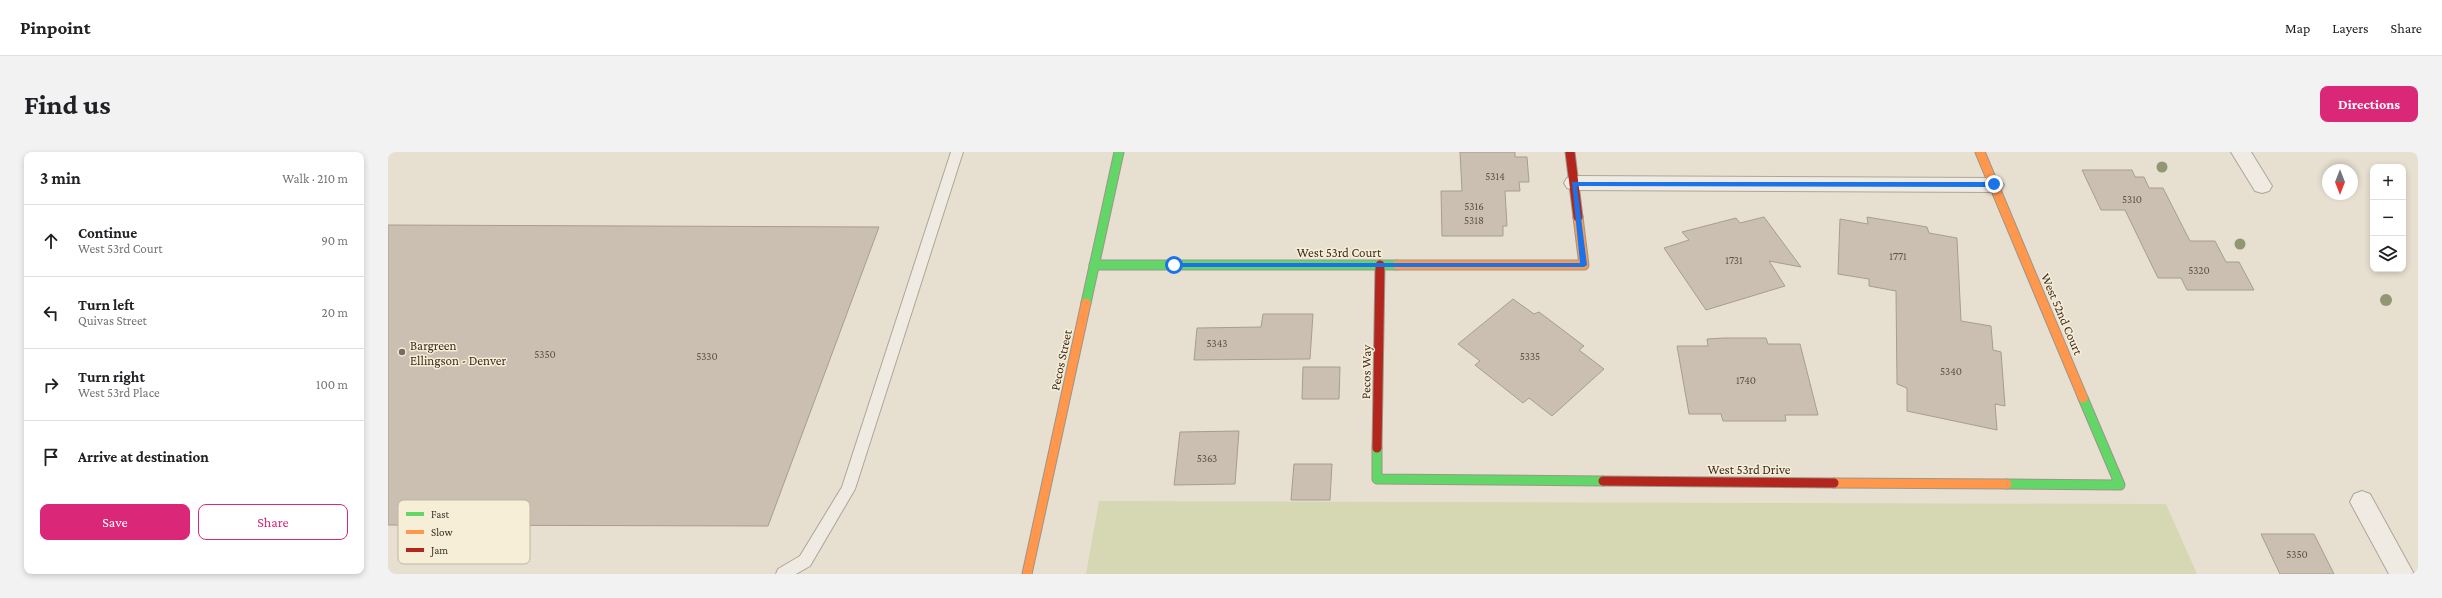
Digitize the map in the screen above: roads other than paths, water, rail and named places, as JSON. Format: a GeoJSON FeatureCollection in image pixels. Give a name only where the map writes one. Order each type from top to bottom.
{"type":"FeatureCollection","features":[{"type":"Feature","properties":{"kind":"street","name":"Pecos Street"},"geometry":{"type":"LineString","coordinates":[[1028,574],[1119,152]]}},
{"type":"Feature","properties":{"kind":"street"},"geometry":{"type":"LineString","coordinates":[[1570,152],[1574,184],[1994,184]]}},
{"type":"Feature","properties":{"kind":"street","name":"West 52nd Court"},"geometry":{"type":"LineString","coordinates":[[1980,152],[2120,485]]}},
{"type":"Feature","properties":{"kind":"street"},"geometry":{"type":"LineString","coordinates":[[2241,152],[2262,186]]}},
{"type":"Feature","properties":{"kind":"street","name":"West 53rd Court"},"geometry":{"type":"LineString","coordinates":[[1094,265],[1584,265],[1574,184]]}},
{"type":"Feature","properties":{"kind":"street","name":"Pecos Way"},"geometry":{"type":"LineString","coordinates":[[1377,479],[1380,265]]}},
{"type":"Feature","properties":{"kind":"street","name":"West 53rd Drive"},"geometry":{"type":"LineString","coordinates":[[1377,479],[2120,485]]}},
{"type":"Feature","properties":{"kind":"street"},"geometry":{"type":"LineString","coordinates":[[2362,502],[2402,574]]}},
{"type":"Feature","properties":{"kind":"lane"},"geometry":{"type":"LineString","coordinates":[[783,574],[805,561],[848,489],[957,152]]}},
{"type":"Feature","properties":{"kind":"place","name":"Bargreen Ellingson - Denver"},"geometry":{"type":"Point","coordinates":[402,352]}}]}
